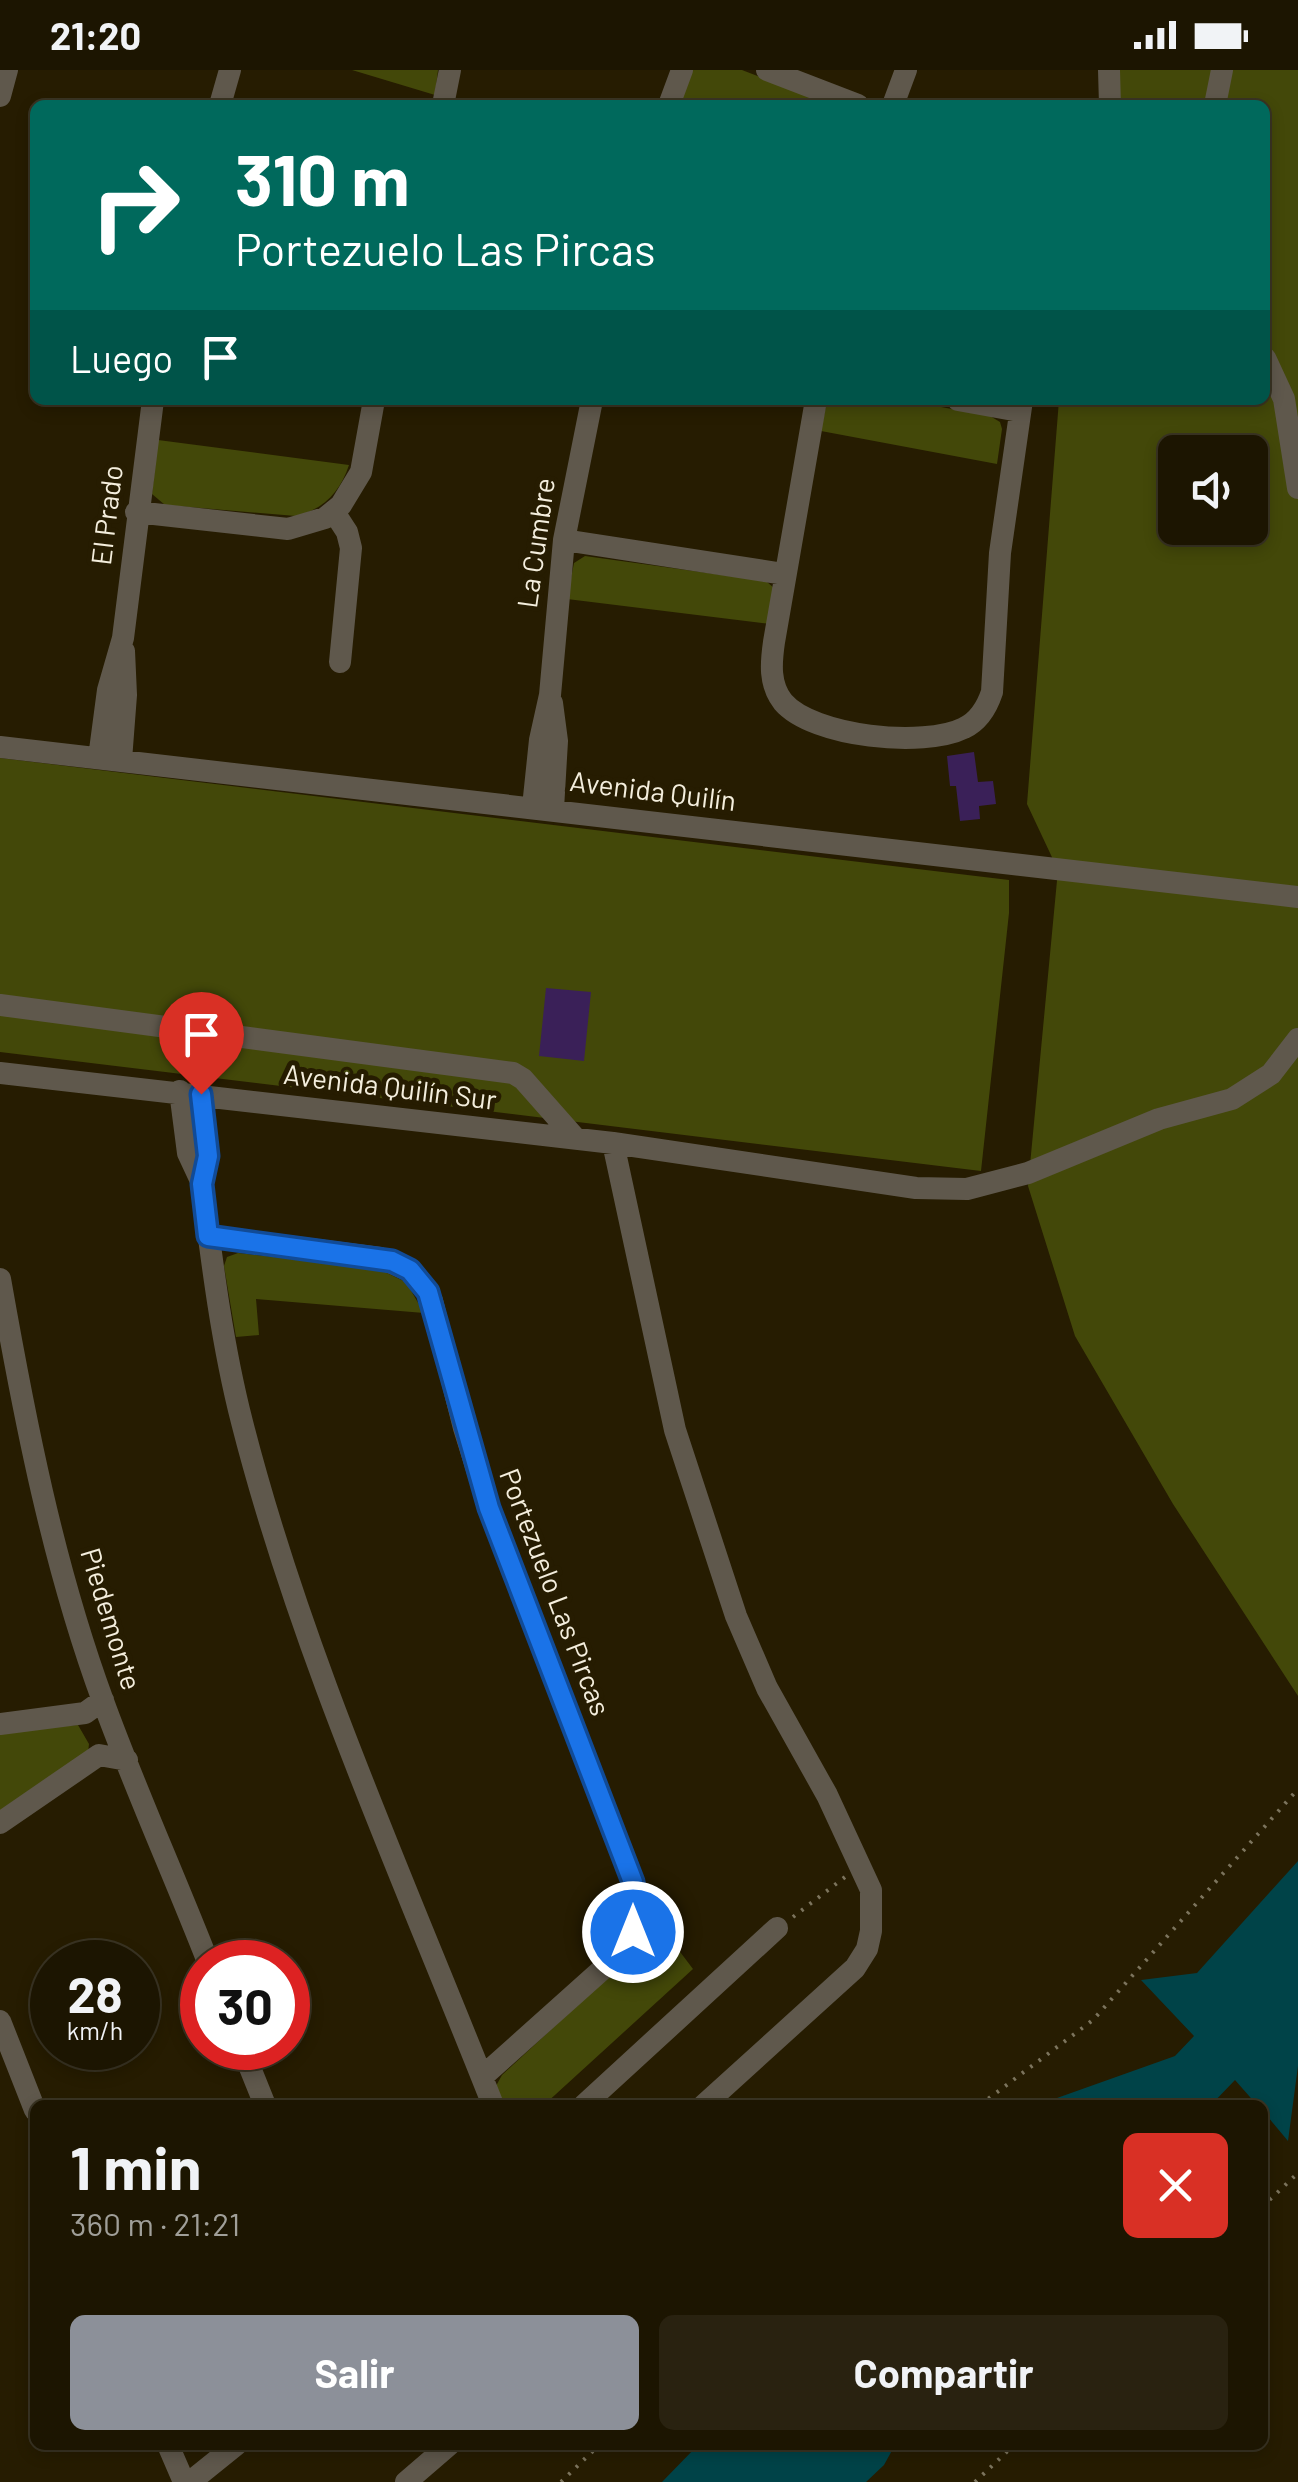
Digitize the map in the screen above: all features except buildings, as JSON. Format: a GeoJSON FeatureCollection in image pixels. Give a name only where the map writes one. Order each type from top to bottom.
{"type":"FeatureCollection","features":[{"type":"Feature","properties":{"kind":"street"},"geometry":{"type":"LineString","coordinates":[[0,96],[7,70]]}},
{"type":"Feature","properties":{"kind":"street"},"geometry":{"type":"LineString","coordinates":[[221,100],[230,70]]}},
{"type":"Feature","properties":{"kind":"street"},"geometry":{"type":"LineString","coordinates":[[444,100],[450,70]]}},
{"type":"Feature","properties":{"kind":"street"},"geometry":{"type":"LineString","coordinates":[[672,100],[682,70]]}},
{"type":"Feature","properties":{"kind":"street"},"geometry":{"type":"LineString","coordinates":[[767,70],[845,100]]}},
{"type":"Feature","properties":{"kind":"street"},"geometry":{"type":"LineString","coordinates":[[895,100],[906,70]]}},
{"type":"Feature","properties":{"kind":"street"},"geometry":{"type":"LineString","coordinates":[[1109,70],[1110,100]]}},
{"type":"Feature","properties":{"kind":"street"},"geometry":{"type":"LineString","coordinates":[[1216,100],[1222,70]]}},
{"type":"Feature","properties":{"kind":"street"},"geometry":{"type":"LineString","coordinates":[[1270,369],[1284,399],[1298,488]]}},
{"type":"Feature","properties":{"kind":"street","name":"El Prado"},"geometry":{"type":"LineString","coordinates":[[110,759],[110,680],[122,638],[152,405]]}},
{"type":"Feature","properties":{"kind":"street"},"geometry":{"type":"LineString","coordinates":[[136,512],[288,528],[314,523],[334,512],[352,492],[361,472],[373,405]]}},
{"type":"Feature","properties":{"kind":"street","name":"La Cumbre"},"geometry":{"type":"LineString","coordinates":[[543,808],[558,740],[550,695],[564,540],[591,405]]}},
{"type":"Feature","properties":{"kind":"street"},"geometry":{"type":"LineString","coordinates":[[815,405],[771,668],[776,691],[794,712],[830,726],[894,738],[951,733],[974,722],[988,703],[994,682],[999,572],[1020,406]]}},
{"type":"Feature","properties":{"kind":"street"},"geometry":{"type":"LineString","coordinates":[[334,512],[347,532],[351,548],[340,662]]}},
{"type":"Feature","properties":{"kind":"street"},"geometry":{"type":"LineString","coordinates":[[564,540],[784,574]]}},
{"type":"Feature","properties":{"kind":"street","name":"Avenida Quilín"},"geometry":{"type":"LineString","coordinates":[[0,747],[1298,897]]}},
{"type":"Feature","properties":{"kind":"street"},"geometry":{"type":"LineString","coordinates":[[0,1004],[513,1073],[523,1079],[576,1139]]}},
{"type":"Feature","properties":{"kind":"street","name":"Avenida Quilín Sur"},"geometry":{"type":"LineString","coordinates":[[0,1072],[613,1143],[916,1188],[967,1190],[1028,1173],[1158,1119],[1232,1099],[1271,1074],[1298,1039]]}},
{"type":"Feature","properties":{"kind":"street"},"geometry":{"type":"LineString","coordinates":[[190,1092],[208,1156],[202,1184],[234,1387],[282,1557],[338,1712],[490,2100]]}},
{"type":"Feature","properties":{"kind":"street"},"geometry":{"type":"LineString","coordinates":[[613,1143],[675,1430],[736,1616],[766,1688],[827,1795],[871,1890],[873,1912],[867,1949],[855,1968],[710,2100]]}},
{"type":"Feature","properties":{"kind":"street","name":"Portezuelo Las Pircas"},"geometry":{"type":"LineString","coordinates":[[208,1236],[380,1258],[401,1265],[423,1284],[436,1310],[464,1428],[499,1536],[633,1882],[637,1914],[629,1941],[482,2077]]}},
{"type":"Feature","properties":{"kind":"street","name":"Piedemonte"},"geometry":{"type":"LineString","coordinates":[[0,1279],[37,1469],[94,1707],[127,1760],[199,1940]]}},
{"type":"Feature","properties":{"kind":"street"},"geometry":{"type":"LineString","coordinates":[[0,1724],[94,1707],[99,1756]]}},
{"type":"Feature","properties":{"kind":"street"},"geometry":{"type":"LineString","coordinates":[[0,1823],[99,1756],[127,1760]]}},
{"type":"Feature","properties":{"kind":"street"},"geometry":{"type":"LineString","coordinates":[[589,2100],[777,1928]]}},
{"type":"Feature","properties":{"kind":"street"},"geometry":{"type":"LineString","coordinates":[[0,2021],[31,2100]]}},
{"type":"Feature","properties":{"kind":"street"},"geometry":{"type":"LineString","coordinates":[[251,2070],[264,2100]]}},
{"type":"Feature","properties":{"kind":"street"},"geometry":{"type":"LineString","coordinates":[[171,2450],[187,2482],[229,2450]]}},
{"type":"Feature","properties":{"kind":"street"},"geometry":{"type":"LineString","coordinates":[[406,2482],[443,2450]]}},
{"type":"Feature","properties":{"kind":"path"},"geometry":{"type":"LineString","coordinates":[[987,2100],[1094,2020],[1298,1789]]}},
{"type":"Feature","properties":{"kind":"path"},"geometry":{"type":"LineString","coordinates":[[777,1928],[860,1865]]}},
{"type":"Feature","properties":{"kind":"path"},"geometry":{"type":"LineString","coordinates":[[1268,2201],[1298,2173]]}},
{"type":"Feature","properties":{"kind":"path"},"geometry":{"type":"LineString","coordinates":[[561,2482],[594,2450]]}},
{"type":"Feature","properties":{"kind":"path"},"geometry":{"type":"LineString","coordinates":[[976,2482],[1009,2450]]}},
{"type":"Feature","properties":{"kind":"green space"},"geometry":{"type":"Polygon","coordinates":[[[352,70],[438,70],[435,95],[352,70]]]}},
{"type":"Feature","properties":{"kind":"green space"},"geometry":{"type":"Polygon","coordinates":[[[692,70],[742,70],[819,100],[716,100],[682,100],[692,70]]]}},
{"type":"Feature","properties":{"kind":"green space"},"geometry":{"type":"Polygon","coordinates":[[[1115,70],[1298,70],[1298,1696],[1173,1504],[1075,1336],[1028,1186],[1058,870],[1027,804],[1059,405],[1270,405],[1270,100],[1115,100],[1115,70]]]}},
{"type":"Feature","properties":{"kind":"green space"},"geometry":{"type":"Polygon","coordinates":[[[826,405],[930,405],[990,416],[1000,422],[1002,429],[997,464],[821,431],[826,405]]]}},
{"type":"Feature","properties":{"kind":"green space"},"geometry":{"type":"Polygon","coordinates":[[[158,440],[349,465],[330,498],[296,516],[165,505],[152,494],[158,440]]]}},
{"type":"Feature","properties":{"kind":"green space"},"geometry":{"type":"Polygon","coordinates":[[[585,556],[766,581],[775,589],[771,624],[567,599],[574,563],[585,556]]]}},
{"type":"Feature","properties":{"kind":"green space"},"geometry":{"type":"Polygon","coordinates":[[[0,758],[1009,880],[1009,913],[981,1171],[0,1052],[0,758]]]}},
{"type":"Feature","properties":{"kind":"green space"},"geometry":{"type":"Polygon","coordinates":[[[238,1253],[376,1268],[406,1282],[424,1313],[256,1299],[259,1335],[236,1337],[224,1266],[227,1257],[238,1253]]]}},
{"type":"Feature","properties":{"kind":"green space"},"geometry":{"type":"Polygon","coordinates":[[[78,1725],[89,1744],[88,1753],[0,1816],[0,1731],[78,1725]]]}},
{"type":"Feature","properties":{"kind":"green space"},"geometry":{"type":"Polygon","coordinates":[[[646,1916],[653,1916],[693,1969],[549,2100],[500,2100],[496,2086],[502,2075],[610,1975],[646,1916]]]}},
{"type":"Feature","properties":{"kind":"water"},"geometry":{"type":"Polygon","coordinates":[[[1298,1861],[1298,2066],[1288,2141],[1268,2117],[1268,2100],[1253,2100],[1235,2080],[1216,2100],[1055,2100],[1175,2056],[1194,2036],[1141,1980],[1197,1973],[1298,1861]]]}},
{"type":"Feature","properties":{"kind":"water"},"geometry":{"type":"Polygon","coordinates":[[[693,2450],[892,2450],[884,2465],[866,2482],[662,2482],[693,2450]]]}},
{"type":"Feature","properties":{"kind":"route"},"geometry":{"type":"LineString","coordinates":[[201,1094],[208,1156],[202,1184],[208,1236],[392,1261],[410,1270],[428,1292],[489,1508],[633,1882],[637,1914],[633,1932]]}}]}
